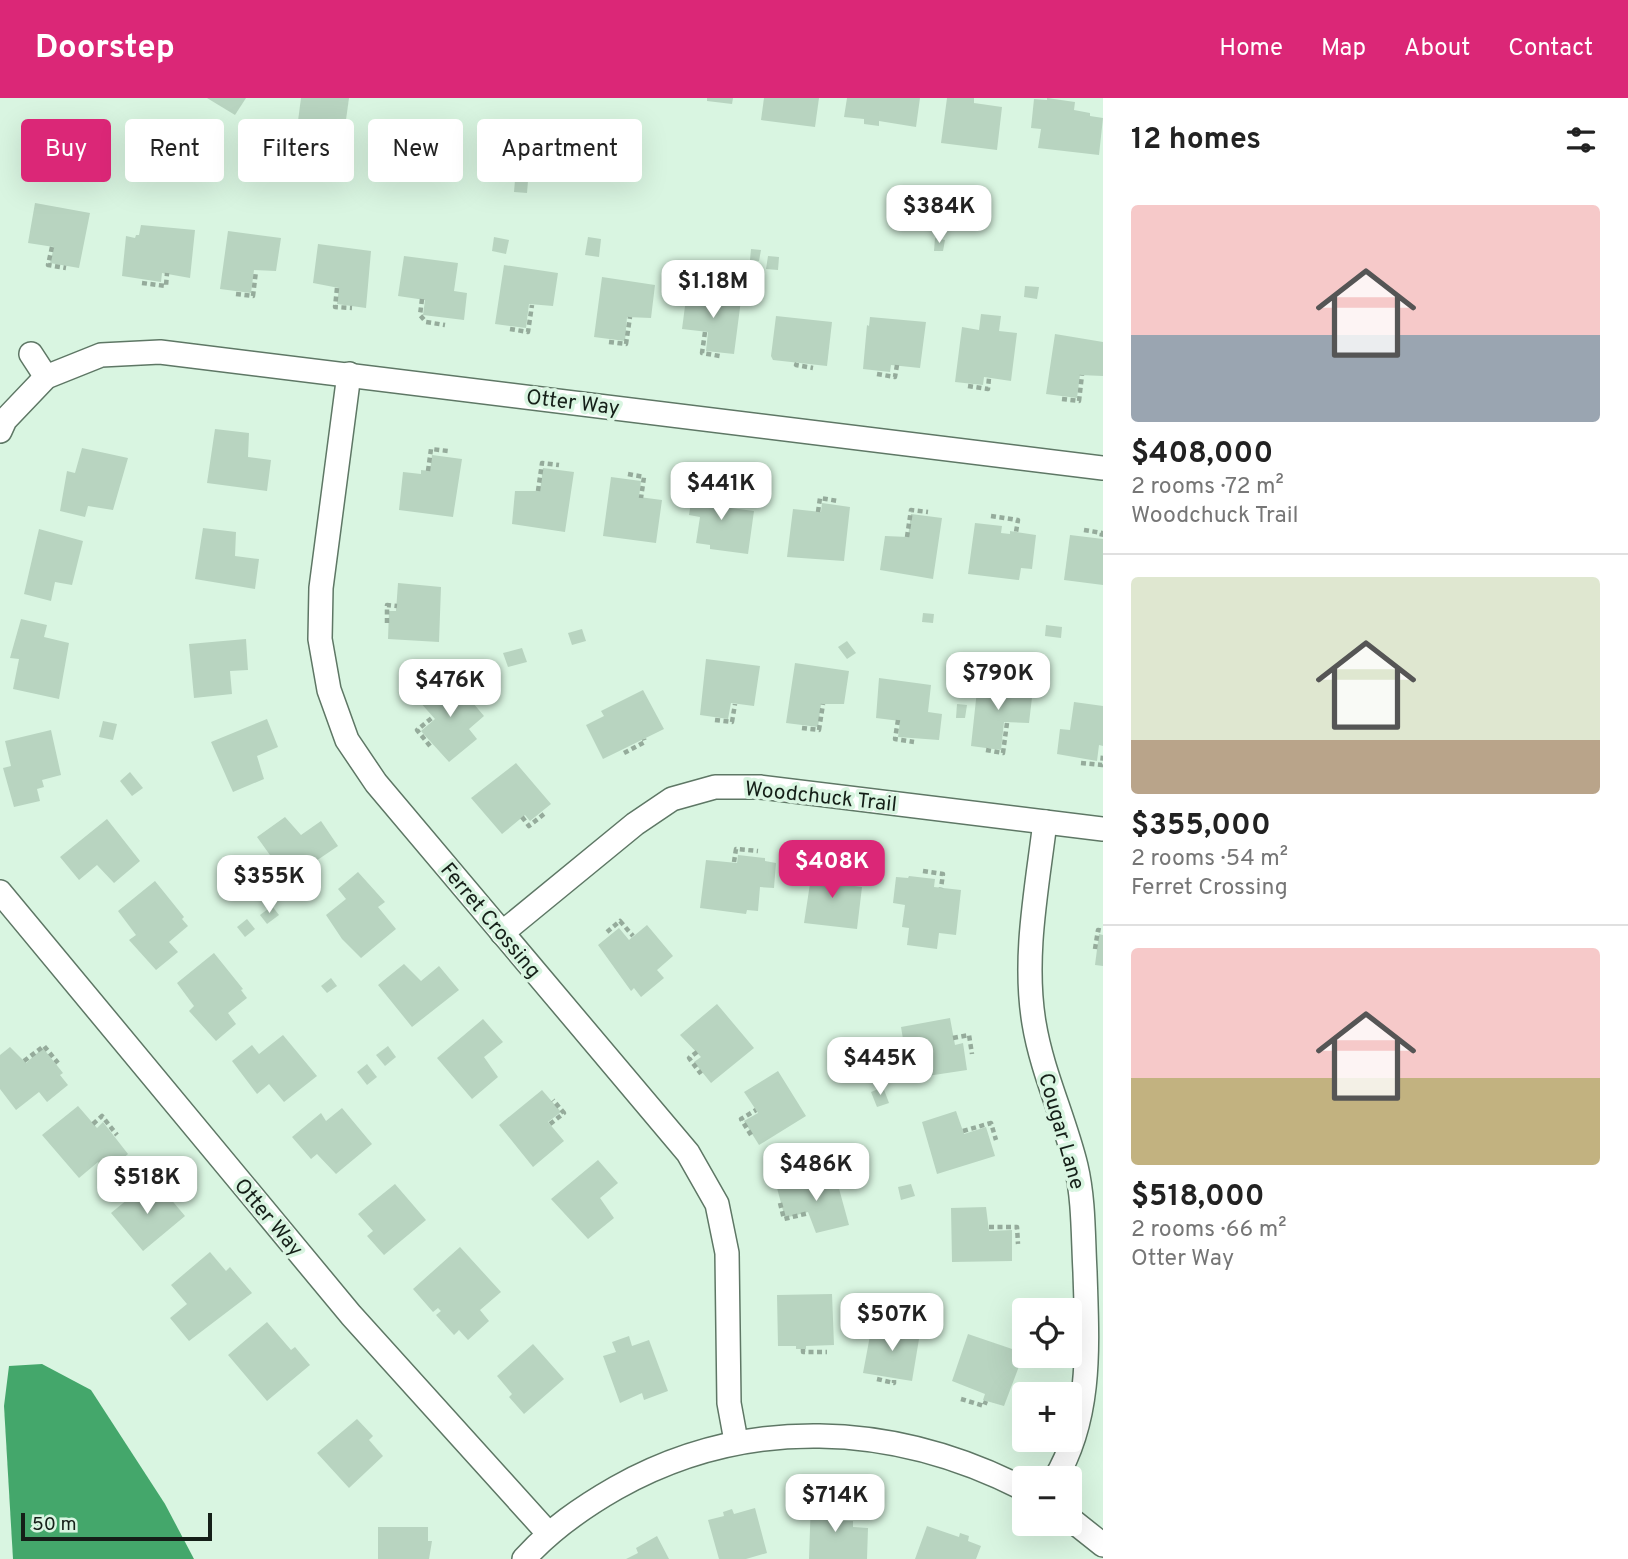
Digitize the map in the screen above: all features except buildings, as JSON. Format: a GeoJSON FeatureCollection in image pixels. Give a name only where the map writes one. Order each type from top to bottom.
{"type":"FeatureCollection","features":[{"type":"Feature","properties":{"kind":"street","name":"Otter Way"},"geometry":{"type":"LineString","coordinates":[[0,431],[5,420],[46,377],[101,355],[160,352],[1103,468]]}},
{"type":"Feature","properties":{"kind":"street"},"geometry":{"type":"LineString","coordinates":[[31,354],[46,377]]}},
{"type":"Feature","properties":{"kind":"street","name":"Ferret Crossing"},"geometry":{"type":"LineString","coordinates":[[349,374],[321,588],[320,639],[329,690],[347,740],[376,783],[688,1153],[717,1204],[727,1253],[729,1403],[736,1441]]}},
{"type":"Feature","properties":{"kind":"street","name":"Woodchuck Trail"},"geometry":{"type":"LineString","coordinates":[[502,933],[652,812],[672,799],[715,787],[760,787],[1103,830]]}},
{"type":"Feature","properties":{"kind":"street","name":"Cougar Lane"},"geometry":{"type":"LineString","coordinates":[[1045,822],[1031,944],[1034,1021],[1044,1069],[1076,1166],[1083,1219],[1087,1335],[1085,1387],[1077,1428],[1061,1466]]}},
{"type":"Feature","properties":{"kind":"street","name":"Otter Way"},"geometry":{"type":"LineString","coordinates":[[0,892],[351,1315],[548,1533]]}},
{"type":"Feature","properties":{"kind":"street"},"geometry":{"type":"LineString","coordinates":[[524,1559],[548,1533],[589,1504],[646,1471],[705,1449],[736,1441],[840,1436],[905,1444],[956,1458],[1012,1484]]}},
{"type":"Feature","properties":{"kind":"street"},"geometry":{"type":"LineString","coordinates":[[1082,1528],[1103,1545]]}},
{"type":"Feature","properties":{"kind":"path"},"geometry":{"type":"LineString","coordinates":[[52,247],[48,265],[65,268]]}},
{"type":"Feature","properties":{"kind":"path"},"geometry":{"type":"LineString","coordinates":[[236,294],[253,296],[256,271]]}},
{"type":"Feature","properties":{"kind":"path"},"geometry":{"type":"LineString","coordinates":[[142,283],[166,286],[167,273]]}},
{"type":"Feature","properties":{"kind":"path"},"geometry":{"type":"LineString","coordinates":[[337,288],[335,307],[352,309]]}},
{"type":"Feature","properties":{"kind":"path"},"geometry":{"type":"LineString","coordinates":[[422,299],[420,315],[426,322],[445,324]]}},
{"type":"Feature","properties":{"kind":"path"},"geometry":{"type":"LineString","coordinates":[[510,329],[528,332],[532,305]]}},
{"type":"Feature","properties":{"kind":"path"},"geometry":{"type":"LineString","coordinates":[[609,342],[626,344],[630,317]]}},
{"type":"Feature","properties":{"kind":"path"},"geometry":{"type":"LineString","coordinates":[[705,332],[702,353],[720,356]]}},
{"type":"Feature","properties":{"kind":"path"},"geometry":{"type":"LineString","coordinates":[[797,362],[796,365],[813,368]]}},
{"type":"Feature","properties":{"kind":"path"},"geometry":{"type":"LineString","coordinates":[[877,374],[895,377],[897,365]]}},
{"type":"Feature","properties":{"kind":"path"},"geometry":{"type":"LineString","coordinates":[[1062,399],[1079,401],[1082,375]]}},
{"type":"Feature","properties":{"kind":"path"},"geometry":{"type":"LineString","coordinates":[[968,386],[988,389],[989,378]]}},
{"type":"Feature","properties":{"kind":"path"},"geometry":{"type":"LineString","coordinates":[[428,471],[431,449],[448,451]]}},
{"type":"Feature","properties":{"kind":"path"},"geometry":{"type":"LineString","coordinates":[[538,491],[542,463],[559,465]]}},
{"type":"Feature","properties":{"kind":"path"},"geometry":{"type":"LineString","coordinates":[[628,474],[644,477],[641,498]]}},
{"type":"Feature","properties":{"kind":"path"},"geometry":{"type":"LineString","coordinates":[[718,485],[737,488],[734,508]]}},
{"type":"Feature","properties":{"kind":"path"},"geometry":{"type":"LineString","coordinates":[[818,512],[820,498],[838,500]]}},
{"type":"Feature","properties":{"kind":"path"},"geometry":{"type":"LineString","coordinates":[[907,537],[911,510],[928,512]]}},
{"type":"Feature","properties":{"kind":"path"},"geometry":{"type":"LineString","coordinates":[[991,516],[1018,520],[1016,532]]}},
{"type":"Feature","properties":{"kind":"path"},"geometry":{"type":"LineString","coordinates":[[1084,530],[1102,533],[1101,538]]}},
{"type":"Feature","properties":{"kind":"path"},"geometry":{"type":"LineString","coordinates":[[387,622],[387,605],[397,606]]}},
{"type":"Feature","properties":{"kind":"path"},"geometry":{"type":"LineString","coordinates":[[715,720],[732,722],[735,704]]}},
{"type":"Feature","properties":{"kind":"path"},"geometry":{"type":"LineString","coordinates":[[802,728],[819,730],[823,704]]}},
{"type":"Feature","properties":{"kind":"path"},"geometry":{"type":"LineString","coordinates":[[430,746],[417,730],[433,717]]}},
{"type":"Feature","properties":{"kind":"path"},"geometry":{"type":"LineString","coordinates":[[898,720],[895,739],[914,742]]}},
{"type":"Feature","properties":{"kind":"path"},"geometry":{"type":"LineString","coordinates":[[986,750],[1003,752],[1007,723]]}},
{"type":"Feature","properties":{"kind":"path"},"geometry":{"type":"LineString","coordinates":[[624,753],[645,742],[644,739]]}},
{"type":"Feature","properties":{"kind":"path"},"geometry":{"type":"LineString","coordinates":[[1082,763],[1102,765],[1103,754]]}},
{"type":"Feature","properties":{"kind":"path"},"geometry":{"type":"LineString","coordinates":[[522,817],[529,826],[544,814]]}},
{"type":"Feature","properties":{"kind":"path"},"geometry":{"type":"LineString","coordinates":[[734,862],[736,849],[758,851]]}},
{"type":"Feature","properties":{"kind":"path"},"geometry":{"type":"LineString","coordinates":[[830,862],[847,864],[844,885]]}},
{"type":"Feature","properties":{"kind":"path"},"geometry":{"type":"LineString","coordinates":[[923,871],[943,874],[941,888]]}},
{"type":"Feature","properties":{"kind":"path"},"geometry":{"type":"LineString","coordinates":[[607,932],[621,920],[633,936]]}},
{"type":"Feature","properties":{"kind":"path"},"geometry":{"type":"LineString","coordinates":[[1095,949],[1098,930],[1103,931]]}},
{"type":"Feature","properties":{"kind":"path"},"geometry":{"type":"LineString","coordinates":[[953,1038],[969,1035],[972,1054]]}},
{"type":"Feature","properties":{"kind":"path"},"geometry":{"type":"LineString","coordinates":[[24,1061],[44,1045],[58,1063]]}},
{"type":"Feature","properties":{"kind":"path"},"geometry":{"type":"LineString","coordinates":[[697,1052],[689,1058],[701,1074]]}},
{"type":"Feature","properties":{"kind":"path"},"geometry":{"type":"LineString","coordinates":[[550,1125],[565,1114],[553,1100]]}},
{"type":"Feature","properties":{"kind":"path"},"geometry":{"type":"LineString","coordinates":[[751,1135],[741,1119],[756,1110]]}},
{"type":"Feature","properties":{"kind":"path"},"geometry":{"type":"LineString","coordinates":[[93,1124],[102,1116],[117,1135]]}},
{"type":"Feature","properties":{"kind":"path"},"geometry":{"type":"LineString","coordinates":[[963,1131],[991,1123],[996,1140]]}},
{"type":"Feature","properties":{"kind":"path"},"geometry":{"type":"LineString","coordinates":[[780,1203],[784,1219],[809,1213]]}},
{"type":"Feature","properties":{"kind":"path"},"geometry":{"type":"LineString","coordinates":[[989,1227],[1017,1227],[1017,1244]]}},
{"type":"Feature","properties":{"kind":"path"},"geometry":{"type":"LineString","coordinates":[[803,1349],[803,1352],[827,1352]]}},
{"type":"Feature","properties":{"kind":"path"},"geometry":{"type":"LineString","coordinates":[[877,1380],[894,1383],[894,1380]]}},
{"type":"Feature","properties":{"kind":"path"},"geometry":{"type":"LineString","coordinates":[[961,1399],[984,1406],[986,1401]]}},
{"type":"Feature","properties":{"kind":"shaded area"},"geometry":{"type":"Polygon","coordinates":[[[42,1364],[91,1390],[165,1504],[194,1559],[13,1559],[4,1406],[9,1366],[42,1364]]]}}]}
